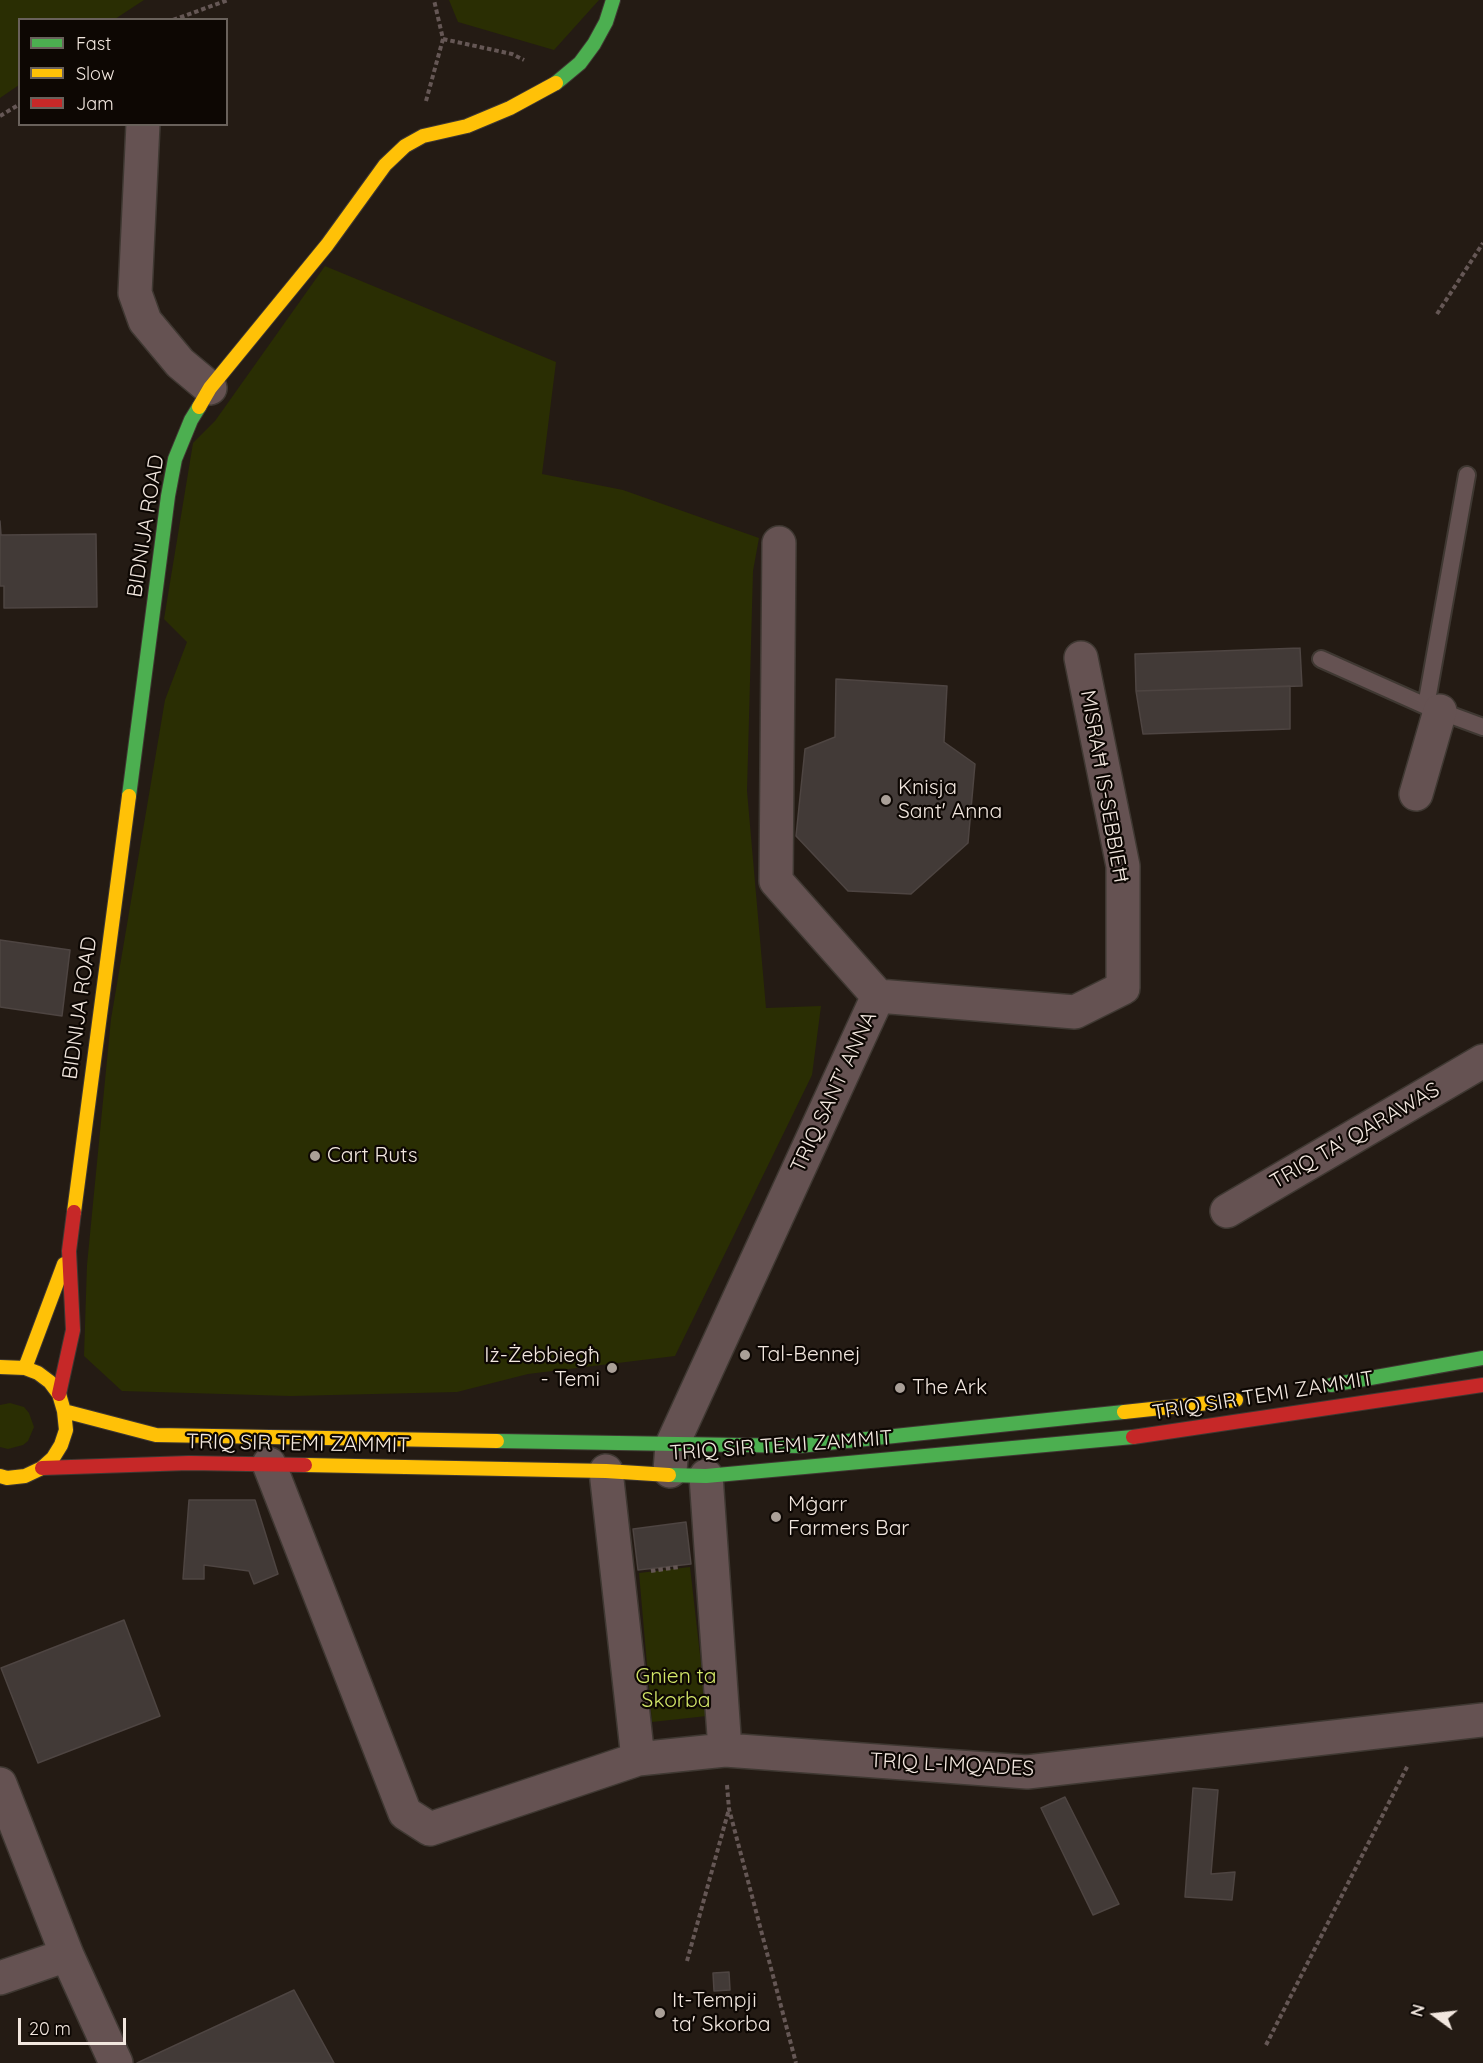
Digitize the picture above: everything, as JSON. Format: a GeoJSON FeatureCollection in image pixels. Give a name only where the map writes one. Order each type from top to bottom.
{"type":"FeatureCollection","features":[{"type":"Feature","properties":{"kind":"main road","name":"BIDNIJA ROAD"},"geometry":{"type":"LineString","coordinates":[[59,1394],[73,1330],[69,1251],[168,496],[175,459],[191,420],[210,388],[327,245],[385,165],[405,146],[423,136],[467,126],[510,108],[562,79],[580,63],[594,44],[606,22],[613,0]]}},
{"type":"Feature","properties":{"kind":"main road","name":"BIDNIJA ROAD"},"geometry":{"type":"LineString","coordinates":[[25,1368],[69,1251]]}},
{"type":"Feature","properties":{"kind":"main road","name":"TRIQ SIR TEMI ZAMMIT"},"geometry":{"type":"LineString","coordinates":[[1318,1388],[1483,1358]]}},
{"type":"Feature","properties":{"kind":"main road"},"geometry":{"type":"LineString","coordinates":[[3,1363],[38,1373],[50,1382],[59,1394],[66,1430],[53,1458],[42,1468]]}},
{"type":"Feature","properties":{"kind":"main road","name":"TRIQ SIR TEMI ZAMMIT"},"geometry":{"type":"LineString","coordinates":[[64,1411],[156,1435],[611,1442],[671,1460],[706,1476],[1120,1439],[1483,1385]]}},
{"type":"Feature","properties":{"kind":"main road","name":"TRIQ SIR TEMI ZAMMIT"},"geometry":{"type":"LineString","coordinates":[[0,1476],[7,1478],[25,1476],[42,1468],[189,1463],[606,1471],[671,1460],[1248,1399]]}},
{"type":"Feature","properties":{"kind":"street"},"geometry":{"type":"LineString","coordinates":[[143,126],[135,293],[145,321],[180,363],[210,388]]}},
{"type":"Feature","properties":{"kind":"street","name":"TRIQ SANT' ANNA"},"geometry":{"type":"LineString","coordinates":[[671,1460],[878,996],[776,881],[779,543]]}},
{"type":"Feature","properties":{"kind":"street","name":"MISRAĦ IS-SEBBIEĦ"},"geometry":{"type":"LineString","coordinates":[[878,996],[1075,1012],[1124,988],[1123,866],[1081,658]]}},
{"type":"Feature","properties":{"kind":"street"},"geometry":{"type":"LineString","coordinates":[[1416,794],[1433,708]]}},
{"type":"Feature","properties":{"kind":"street","name":"TRIQ TA' QARAWAS"},"geometry":{"type":"LineString","coordinates":[[1227,1211],[1483,1061]]}},
{"type":"Feature","properties":{"kind":"street","name":"TRIQ L-IMQADES"},"geometry":{"type":"LineString","coordinates":[[269,1464],[405,1813],[430,1828],[638,1759],[725,1750],[1027,1772],[1483,1720]]}},
{"type":"Feature","properties":{"kind":"street"},"geometry":{"type":"LineString","coordinates":[[606,1471],[638,1759]]}},
{"type":"Feature","properties":{"kind":"street"},"geometry":{"type":"LineString","coordinates":[[706,1476],[725,1750]]}},
{"type":"Feature","properties":{"kind":"street"},"geometry":{"type":"LineString","coordinates":[[0,1784],[67,1955],[116,2063]]}},
{"type":"Feature","properties":{"kind":"street"},"geometry":{"type":"LineString","coordinates":[[0,1978],[67,1955]]}},
{"type":"Feature","properties":{"kind":"lane"},"geometry":{"type":"LineString","coordinates":[[1433,708],[1467,475]]}},
{"type":"Feature","properties":{"kind":"lane"},"geometry":{"type":"LineString","coordinates":[[1321,659],[1433,708],[1483,727]]}},
{"type":"Feature","properties":{"kind":"path"},"geometry":{"type":"LineString","coordinates":[[178,18],[228,0]]}},
{"type":"Feature","properties":{"kind":"path"},"geometry":{"type":"LineString","coordinates":[[423,136],[426,102],[443,39],[434,0]]}},
{"type":"Feature","properties":{"kind":"path"},"geometry":{"type":"LineString","coordinates":[[443,39],[512,54],[562,79]]}},
{"type":"Feature","properties":{"kind":"path"},"geometry":{"type":"LineString","coordinates":[[0,116],[18,105]]}},
{"type":"Feature","properties":{"kind":"path"},"geometry":{"type":"LineString","coordinates":[[1437,314],[1483,243]]}},
{"type":"Feature","properties":{"kind":"path"},"geometry":{"type":"LineString","coordinates":[[617,1575],[713,1563]]}},
{"type":"Feature","properties":{"kind":"path"},"geometry":{"type":"LineString","coordinates":[[1266,2045],[1426,1728]]}},
{"type":"Feature","properties":{"kind":"path"},"geometry":{"type":"LineString","coordinates":[[725,1750],[729,1809],[796,2063]]}},
{"type":"Feature","properties":{"kind":"path"},"geometry":{"type":"LineString","coordinates":[[687,1961],[729,1809]]}},
{"type":"Feature","properties":{"kind":"green space"},"geometry":{"type":"Polygon","coordinates":[[[0,0],[144,0],[117,18],[18,18],[18,86],[0,98],[0,0]]]}},
{"type":"Feature","properties":{"kind":"green space"},"geometry":{"type":"Polygon","coordinates":[[[449,0],[599,0],[554,50],[458,22],[449,0]]]}},
{"type":"Feature","properties":{"kind":"green space"},"geometry":{"type":"Polygon","coordinates":[[[325,266],[556,362],[542,474],[623,490],[759,538],[753,571],[747,791],[766,1008],[821,1006],[812,1075],[675,1356],[528,1374],[457,1392],[291,1396],[122,1391],[84,1356],[87,1265],[111,1019],[165,700],[187,642],[164,619],[193,443],[215,421],[325,266]]]}},
{"type":"Feature","properties":{"kind":"green space"},"geometry":{"type":"Polygon","coordinates":[[[10,1403],[24,1407],[34,1427],[28,1441],[23,1445],[8,1449],[0,1447],[0,1405],[10,1403]]]}},
{"type":"Feature","properties":{"kind":"green space","name":"Gnien ta Skorba"},"geometry":{"type":"Polygon","coordinates":[[[690,1567],[707,1716],[652,1722],[639,1573],[690,1567]]]}},
{"type":"Feature","properties":{"kind":"building"},"geometry":{"type":"Polygon","coordinates":[[[0,521],[1,535],[96,534],[97,607],[4,608],[4,586],[0,586],[0,521]]]}},
{"type":"Feature","properties":{"kind":"building"},"geometry":{"type":"Polygon","coordinates":[[[1300,648],[1302,686],[1136,691],[1135,654],[1300,648]]]}},
{"type":"Feature","properties":{"kind":"building","name":"Knisja Sant' Anna"},"geometry":{"type":"Polygon","coordinates":[[[836,679],[947,686],[944,742],[975,764],[968,843],[911,894],[848,891],[796,836],[805,749],[835,737],[836,679]]]}},
{"type":"Feature","properties":{"kind":"building"},"geometry":{"type":"Polygon","coordinates":[[[1290,686],[1290,729],[1143,734],[1136,691],[1290,686]]]}},
{"type":"Feature","properties":{"kind":"building"},"geometry":{"type":"Polygon","coordinates":[[[0,940],[70,950],[62,1016],[0,1007],[0,940]]]}},
{"type":"Feature","properties":{"kind":"building"},"geometry":{"type":"Polygon","coordinates":[[[189,1500],[255,1500],[278,1574],[254,1584],[249,1571],[204,1565],[204,1579],[183,1579],[189,1500]]]}},
{"type":"Feature","properties":{"kind":"building"},"geometry":{"type":"Polygon","coordinates":[[[686,1522],[691,1564],[638,1570],[633,1529],[686,1522]]]}},
{"type":"Feature","properties":{"kind":"building"},"geometry":{"type":"Polygon","coordinates":[[[124,1620],[160,1716],[38,1763],[1,1668],[124,1620]]]}},
{"type":"Feature","properties":{"kind":"building"},"geometry":{"type":"Polygon","coordinates":[[[1193,1788],[1218,1790],[1211,1874],[1235,1872],[1232,1900],[1185,1897],[1193,1788]]]}},
{"type":"Feature","properties":{"kind":"building"},"geometry":{"type":"Polygon","coordinates":[[[1065,1797],[1119,1904],[1093,1915],[1041,1808],[1065,1797]]]}},
{"type":"Feature","properties":{"kind":"building"},"geometry":{"type":"Polygon","coordinates":[[[729,1972],[730,1990],[714,1991],[713,1973],[729,1972]]]}},
{"type":"Feature","properties":{"kind":"building"},"geometry":{"type":"Polygon","coordinates":[[[294,1990],[334,2063],[137,2063],[294,1990]]]}},
{"type":"Feature","properties":{"kind":"traffic: fast"},"geometry":{"type":"LineString","coordinates":[[556,83],[580,63],[594,44],[606,22],[613,0]]}},
{"type":"Feature","properties":{"kind":"traffic: fast"},"geometry":{"type":"LineString","coordinates":[[129,796],[168,496],[175,459],[191,420],[199,407]]}},
{"type":"Feature","properties":{"kind":"traffic: fast"},"geometry":{"type":"LineString","coordinates":[[1331,1385],[1483,1358]]}},
{"type":"Feature","properties":{"kind":"traffic: fast"},"geometry":{"type":"LineString","coordinates":[[497,1441],[799,1446],[1124,1412]]}},
{"type":"Feature","properties":{"kind":"traffic: fast"},"geometry":{"type":"LineString","coordinates":[[669,1475],[706,1476],[1133,1437]]}},
{"type":"Feature","properties":{"kind":"traffic: slow"},"geometry":{"type":"LineString","coordinates":[[199,407],[210,388],[327,245],[385,165],[405,146],[423,136],[467,126],[510,108],[556,83]]}},
{"type":"Feature","properties":{"kind":"traffic: slow"},"geometry":{"type":"LineString","coordinates":[[74,1212],[129,796]]}},
{"type":"Feature","properties":{"kind":"traffic: slow"},"geometry":{"type":"LineString","coordinates":[[25,1368],[64,1264]]}},
{"type":"Feature","properties":{"kind":"traffic: slow"},"geometry":{"type":"LineString","coordinates":[[0,1367],[25,1368],[38,1373],[50,1382],[59,1394],[66,1430],[53,1458],[42,1468],[25,1476],[7,1478],[0,1476]]}},
{"type":"Feature","properties":{"kind":"traffic: slow"},"geometry":{"type":"LineString","coordinates":[[1124,1412],[1236,1400]]}},
{"type":"Feature","properties":{"kind":"traffic: slow"},"geometry":{"type":"LineString","coordinates":[[64,1411],[156,1435],[497,1441]]}},
{"type":"Feature","properties":{"kind":"traffic: slow"},"geometry":{"type":"LineString","coordinates":[[305,1465],[606,1471],[669,1475]]}},
{"type":"Feature","properties":{"kind":"traffic: jam"},"geometry":{"type":"LineString","coordinates":[[59,1394],[73,1330],[69,1251],[74,1212]]}},
{"type":"Feature","properties":{"kind":"traffic: jam"},"geometry":{"type":"LineString","coordinates":[[1133,1437],[1483,1385]]}},
{"type":"Feature","properties":{"kind":"traffic: jam"},"geometry":{"type":"LineString","coordinates":[[42,1468],[189,1463],[305,1465]]}},
{"type":"Feature","properties":{"kind":"place","name":"Knisja Sant' Anna"},"geometry":{"type":"Point","coordinates":[886,800]}},
{"type":"Feature","properties":{"kind":"place","name":"Cart Ruts"},"geometry":{"type":"Point","coordinates":[315,1156]}},
{"type":"Feature","properties":{"kind":"place","name":"Tal-Bennej"},"geometry":{"type":"Point","coordinates":[745,1355]}},
{"type":"Feature","properties":{"kind":"place","name":"Iż-Żebbiegħ - Temi"},"geometry":{"type":"Point","coordinates":[612,1368]}},
{"type":"Feature","properties":{"kind":"place","name":"The Ark"},"geometry":{"type":"Point","coordinates":[900,1388]}},
{"type":"Feature","properties":{"kind":"place","name":"Mġarr Farmers Bar"},"geometry":{"type":"Point","coordinates":[776,1517]}},
{"type":"Feature","properties":{"kind":"place","name":"It-Tempji ta' Skorba"},"geometry":{"type":"Point","coordinates":[660,2013]}}]}
